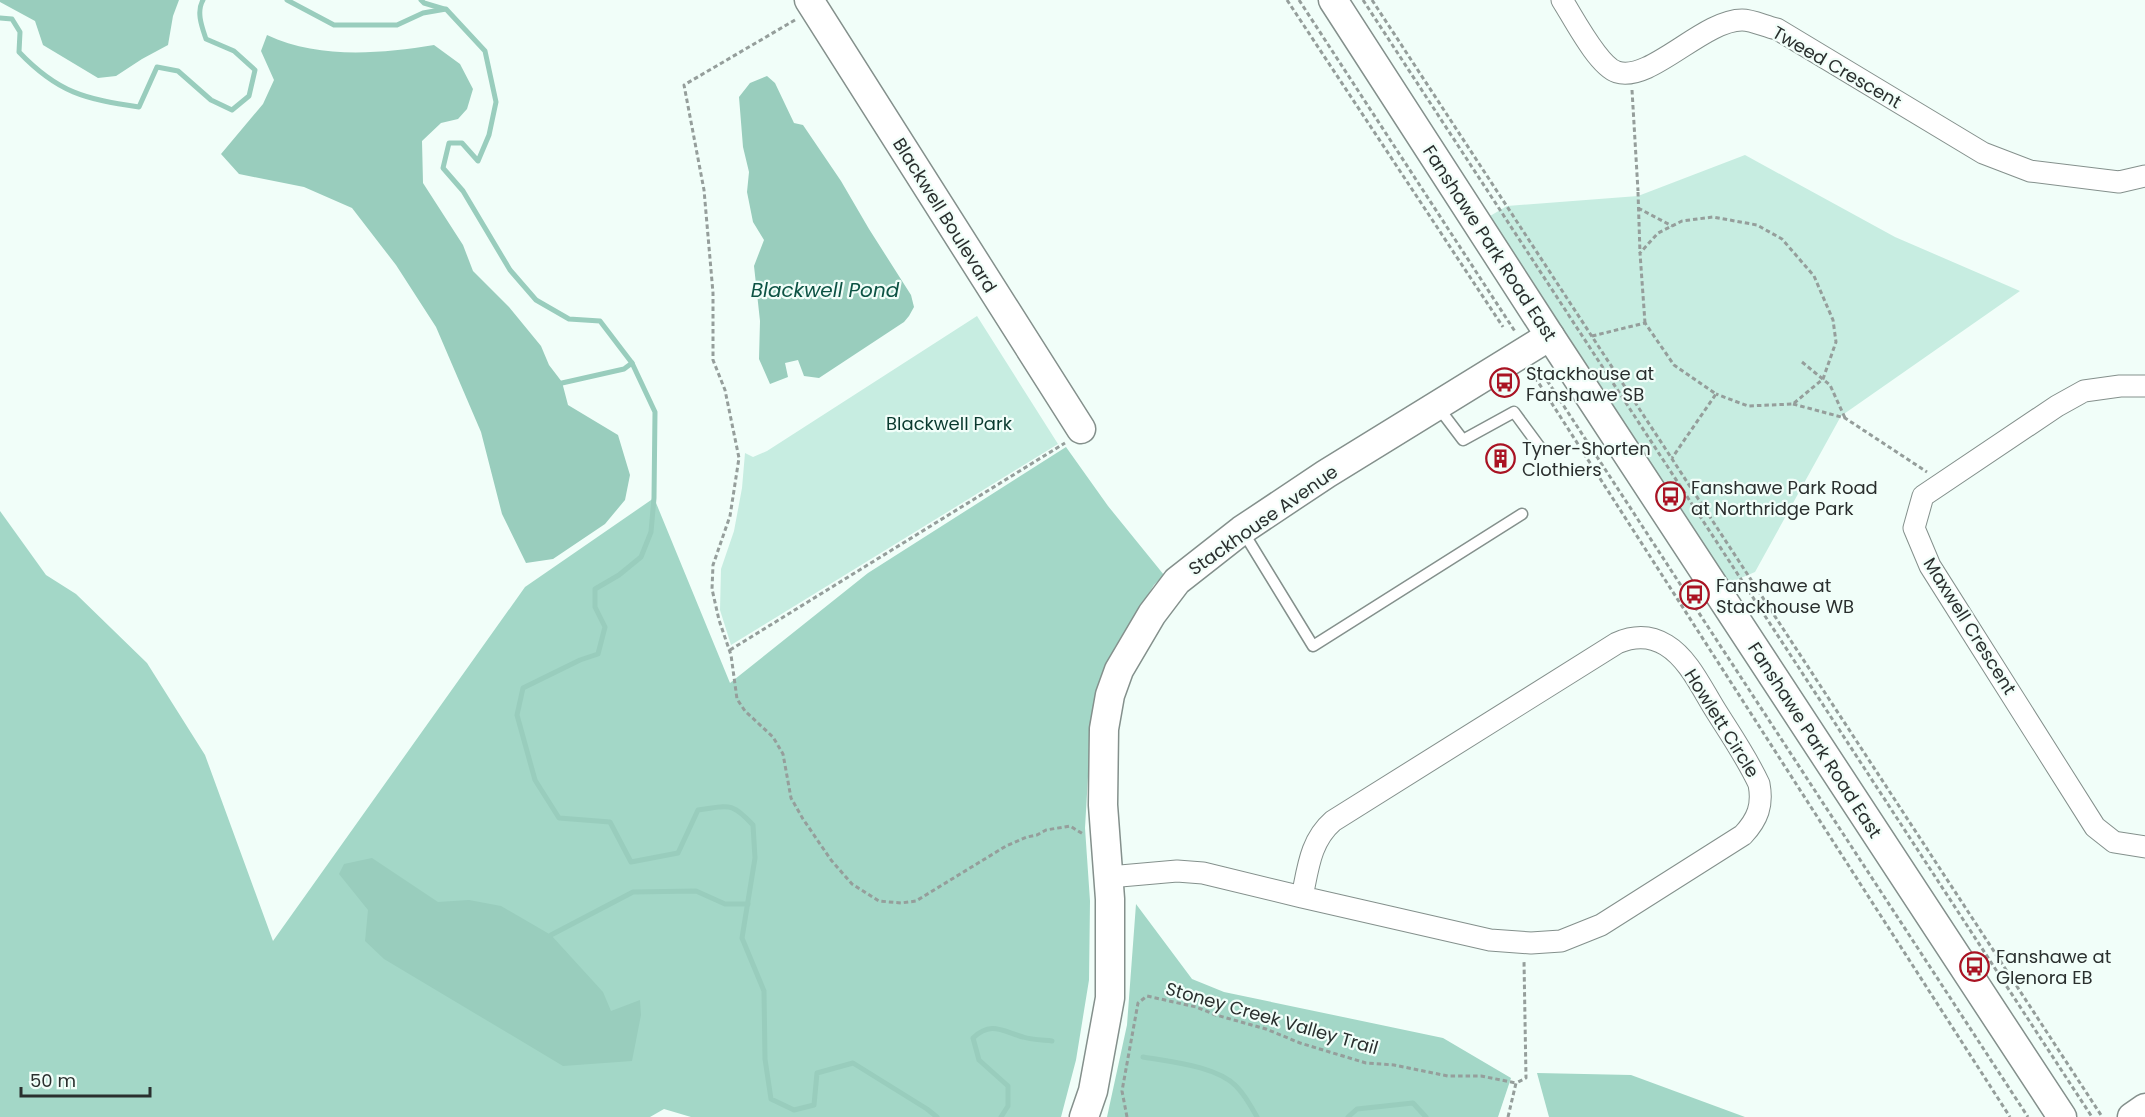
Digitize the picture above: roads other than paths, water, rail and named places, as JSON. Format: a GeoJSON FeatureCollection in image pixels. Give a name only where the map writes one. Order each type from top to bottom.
{"type":"FeatureCollection","features":[{"type":"Feature","properties":{"kind":"street","name":"Fanshawe Park Road East"},"geometry":{"type":"LineString","coordinates":[[1334,0],[1535,350],[2062,1117]]}},
{"type":"Feature","properties":{"kind":"street","name":"Tweed Crescent"},"geometry":{"type":"LineString","coordinates":[[1562,0],[1596,55],[1616,72],[1631,73],[1645,69],[1713,28],[1741,20],[1777,29],[1983,153],[2030,171],[2119,182],[2145,176]]}},
{"type":"Feature","properties":{"kind":"street","name":"Blackwell Boulevard"},"geometry":{"type":"LineString","coordinates":[[811,3],[1074,435]]}},
{"type":"Feature","properties":{"kind":"street","name":"Stackhouse Avenue"},"geometry":{"type":"LineString","coordinates":[[1084,1117],[1093,1091],[1110,998],[1109,877],[1103,805],[1104,729],[1110,695],[1116,678],[1152,614],[1177,581],[1242,530],[1436,405],[1535,350]]}},
{"type":"Feature","properties":{"kind":"street","name":"Maxwell Crescent"},"geometry":{"type":"LineString","coordinates":[[2145,386],[2084,391],[2057,406],[1923,496],[1914,528],[1930,566],[2095,827],[2114,842],[2145,847]]}},
{"type":"Feature","properties":{"kind":"street","name":"Howlett Circle"},"geometry":{"type":"LineString","coordinates":[[1109,877],[1177,871],[1203,873],[1302,897],[1456,934],[1524,943],[1561,941],[1601,925],[1732,843],[1753,825],[1759,812],[1761,791],[1753,771],[1683,660],[1664,644],[1641,637],[1628,638],[1332,821],[1314,845],[1302,897]]}},
{"type":"Feature","properties":{"kind":"street"},"geometry":{"type":"LineString","coordinates":[[2132,1117],[2145,1108]]}},
{"type":"Feature","properties":{"kind":"lane"},"geometry":{"type":"LineString","coordinates":[[1436,405],[1463,440],[1514,412],[1539,446]]}},
{"type":"Feature","properties":{"kind":"lane"},"geometry":{"type":"LineString","coordinates":[[1242,530],[1313,646],[1522,514]]}},
{"type":"Feature","properties":{"kind":"water"},"geometry":{"type":"Polygon","coordinates":[[[0,0],[179,0],[173,16],[168,45],[116,76],[98,78],[43,45],[35,21],[0,0]]]}},
{"type":"Feature","properties":{"kind":"water"},"geometry":{"type":"Polygon","coordinates":[[[267,35],[287,43],[328,51],[392,51],[434,45],[460,64],[473,89],[467,109],[458,119],[441,123],[422,141],[423,183],[463,245],[473,271],[509,307],[541,346],[549,365],[562,382],[568,405],[618,435],[630,475],[625,500],[605,524],[553,559],[526,563],[502,514],[481,432],[436,327],[396,265],[352,208],[304,187],[239,174],[221,154],[263,104],[274,80],[261,51],[267,35]]]}},
{"type":"Feature","properties":{"kind":"water","name":"Blackwell Pond"},"geometry":{"type":"Polygon","coordinates":[[[767,76],[775,83],[794,123],[803,125],[841,181],[911,295],[914,307],[904,322],[819,378],[804,376],[798,360],[785,363],[788,377],[770,384],[759,359],[760,321],[754,266],[764,240],[753,222],[747,192],[749,172],[743,147],[739,97],[750,83],[767,76]]]}},
{"type":"Feature","properties":{"kind":"water"},"geometry":{"type":"Polygon","coordinates":[[[372,858],[438,902],[469,900],[501,906],[551,935],[603,992],[611,1011],[640,1000],[641,1015],[632,1061],[563,1066],[384,959],[365,941],[368,910],[339,874],[344,864],[372,858]]]}},
{"type":"Feature","properties":{"kind":"waterway"},"geometry":{"type":"LineString","coordinates":[[0,18],[12,19],[20,32],[19,52],[47,77],[73,92],[103,101],[139,107],[157,67],[178,71],[211,100],[232,110],[249,96],[255,70],[234,51],[206,39],[200,14],[203,0]]}},
{"type":"Feature","properties":{"kind":"waterway"},"geometry":{"type":"LineString","coordinates":[[287,0],[334,25],[397,25],[423,13],[446,9],[485,51],[496,102],[489,135],[478,161],[462,143],[449,143],[443,168],[463,191],[510,270],[536,300],[569,319],[600,321],[632,363],[655,412],[654,498],[651,532],[641,557],[619,575],[595,589],[595,607],[605,627],[598,654],[580,660],[523,688],[517,715],[535,780],[559,818],[610,822],[631,862],[678,853],[698,810],[729,807],[739,812],[753,825],[755,858],[742,938],[764,991],[765,1059],[771,1099],[794,1110],[814,1105],[817,1073],[853,1063],[937,1117]]}},
{"type":"Feature","properties":{"kind":"waterway"},"geometry":{"type":"LineString","coordinates":[[421,0],[444,9]]}},
{"type":"Feature","properties":{"kind":"waterway"},"geometry":{"type":"LineString","coordinates":[[562,383],[624,369],[632,363]]}},
{"type":"Feature","properties":{"kind":"waterway"},"geometry":{"type":"LineString","coordinates":[[551,935],[633,892],[696,891],[725,904],[748,904]]}},
{"type":"Feature","properties":{"kind":"waterway"},"geometry":{"type":"LineString","coordinates":[[1001,1117],[1008,1106],[1008,1086],[979,1060],[973,1038],[985,1030],[997,1029],[1030,1039],[1052,1041]]}},
{"type":"Feature","properties":{"kind":"waterway"},"geometry":{"type":"LineString","coordinates":[[1143,1057],[1205,1069],[1227,1079],[1242,1093],[1257,1117]]}},
{"type":"Feature","properties":{"kind":"waterway"},"geometry":{"type":"LineString","coordinates":[[1348,1117],[1357,1109],[1413,1103],[1426,1117]]}},
{"type":"Feature","properties":{"kind":"place","name":"Stackhouse at Fanshawe SB"},"geometry":{"type":"Point","coordinates":[1505,383]}},
{"type":"Feature","properties":{"kind":"place","name":"Tyner-Shorten Clothiers"},"geometry":{"type":"Point","coordinates":[1501,458]}},
{"type":"Feature","properties":{"kind":"place","name":"Fanshawe Park Road at Northridge Park"},"geometry":{"type":"Point","coordinates":[1670,497]}},
{"type":"Feature","properties":{"kind":"place","name":"Fanshawe at Stackhouse WB"},"geometry":{"type":"Point","coordinates":[1695,595]}},
{"type":"Feature","properties":{"kind":"place","name":"Fanshawe at Glenora EB"},"geometry":{"type":"Point","coordinates":[1975,966]}},
{"type":"Feature","properties":{"kind":"park label","name":"Blackwell Park"},"geometry":{"type":"Point","coordinates":[949,423]}}]}
